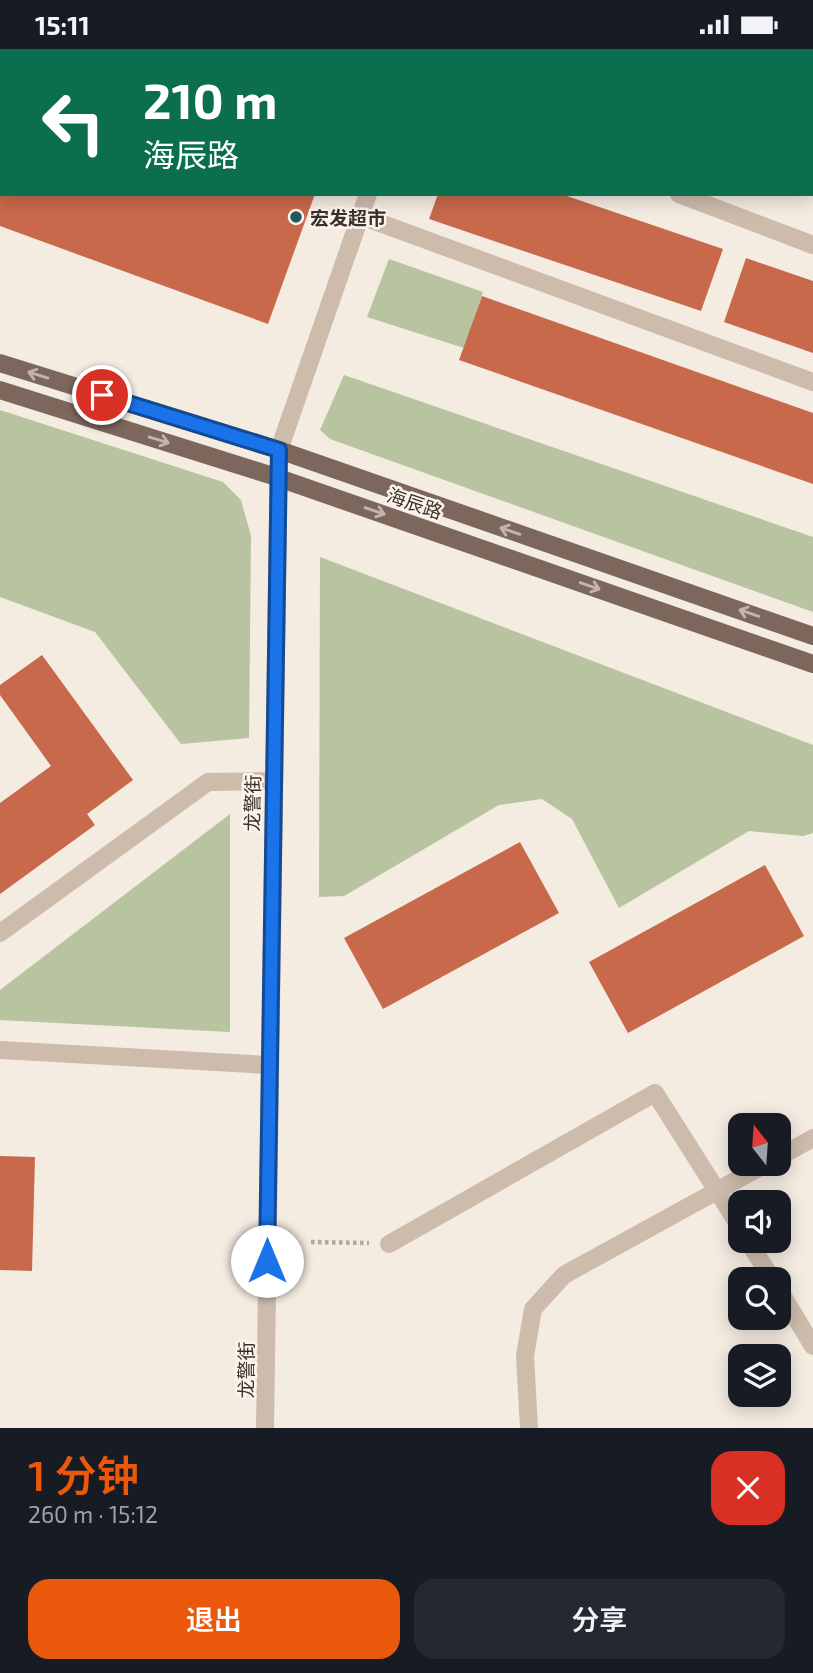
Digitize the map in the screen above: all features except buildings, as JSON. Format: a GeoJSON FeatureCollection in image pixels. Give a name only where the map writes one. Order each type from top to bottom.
{"type":"FeatureCollection","features":[{"type":"Feature","properties":{"kind":"main road","name":"海辰路"},"geometry":{"type":"LineString","coordinates":[[0,363],[279,450],[813,636]]}},
{"type":"Feature","properties":{"kind":"main road","name":"海辰路"},"geometry":{"type":"LineString","coordinates":[[0,390],[278,478],[813,663]]}},
{"type":"Feature","properties":{"kind":"street","name":"龙警街"},"geometry":{"type":"LineString","coordinates":[[265,1428],[268,1065],[279,450],[367,196]]}},
{"type":"Feature","properties":{"kind":"street"},"geometry":{"type":"LineString","coordinates":[[684,196],[813,245]]}},
{"type":"Feature","properties":{"kind":"street"},"geometry":{"type":"LineString","coordinates":[[361,216],[813,382]]}},
{"type":"Feature","properties":{"kind":"street"},"geometry":{"type":"LineString","coordinates":[[0,933],[208,782],[273,781]]}},
{"type":"Feature","properties":{"kind":"street"},"geometry":{"type":"LineString","coordinates":[[0,1050],[268,1065]]}},
{"type":"Feature","properties":{"kind":"street"},"geometry":{"type":"LineString","coordinates":[[389,1244],[655,1093],[728,1207]]}},
{"type":"Feature","properties":{"kind":"street"},"geometry":{"type":"LineString","coordinates":[[791,1150],[813,1138]]}},
{"type":"Feature","properties":{"kind":"street"},"geometry":{"type":"LineString","coordinates":[[528,1428],[525,1356],[533,1308],[564,1275],[745,1176]]}},
{"type":"Feature","properties":{"kind":"street"},"geometry":{"type":"LineString","coordinates":[[791,1310],[813,1346]]}},
{"type":"Feature","properties":{"kind":"path"},"geometry":{"type":"LineString","coordinates":[[311,1242],[389,1244]]}},
{"type":"Feature","properties":{"kind":"green space"},"geometry":{"type":"Polygon","coordinates":[[[389,259],[483,292],[464,348],[367,317],[389,259]]]}},
{"type":"Feature","properties":{"kind":"green space"},"geometry":{"type":"Polygon","coordinates":[[[344,375],[813,537],[813,612],[330,439],[320,430],[344,375]]]}},
{"type":"Feature","properties":{"kind":"green space"},"geometry":{"type":"Polygon","coordinates":[[[0,410],[223,482],[241,500],[251,536],[249,738],[181,744],[95,632],[0,597],[0,410]]]}},
{"type":"Feature","properties":{"kind":"green space"},"geometry":{"type":"Polygon","coordinates":[[[320,557],[813,745],[813,833],[803,836],[749,831],[619,908],[572,819],[542,799],[499,805],[344,896],[319,897],[320,557]]]}},
{"type":"Feature","properties":{"kind":"green space"},"geometry":{"type":"Polygon","coordinates":[[[230,814],[230,1032],[0,1020],[0,990],[230,814]]]}},
{"type":"Feature","properties":{"kind":"place","name":"宏发超市"},"geometry":{"type":"Point","coordinates":[296,217]}},
{"type":"Feature","properties":{"kind":"route"},"geometry":{"type":"LineString","coordinates":[[102,395],[279,450],[267,1261]]}}]}
